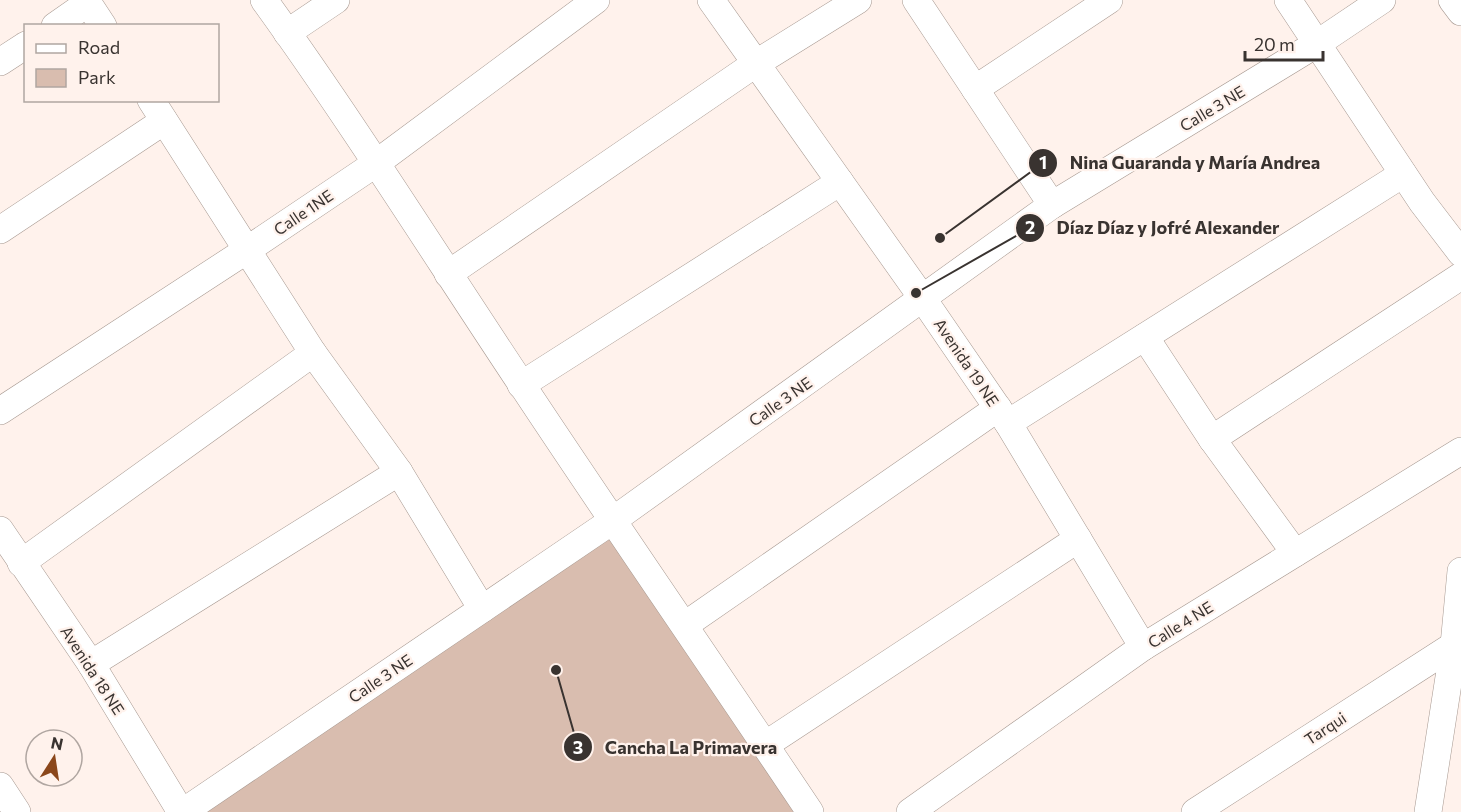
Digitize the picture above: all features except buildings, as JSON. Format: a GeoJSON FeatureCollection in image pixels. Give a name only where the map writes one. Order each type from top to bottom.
{"type":"FeatureCollection","features":[{"type":"Feature","properties":{"kind":"street"},"geometry":{"type":"LineString","coordinates":[[264,0],[612,521],[685,625],[810,812]]}},
{"type":"Feature","properties":{"kind":"street"},"geometry":{"type":"LineString","coordinates":[[287,33],[336,0]]}},
{"type":"Feature","properties":{"kind":"street","name":"Calle 1NE"},"geometry":{"type":"LineString","coordinates":[[0,411],[375,164],[596,0]]}},
{"type":"Feature","properties":{"kind":"street","name":"Avenida 19 NE"},"geometry":{"type":"LineString","coordinates":[[711,0],[1003,415],[1143,647]]}},
{"type":"Feature","properties":{"kind":"street"},"geometry":{"type":"LineString","coordinates":[[448,274],[755,64],[858,0]]}},
{"type":"Feature","properties":{"kind":"street"},"geometry":{"type":"LineString","coordinates":[[916,0],[1052,206]]}},
{"type":"Feature","properties":{"kind":"street"},"geometry":{"type":"LineString","coordinates":[[975,89],[1109,0]]}},
{"type":"Feature","properties":{"kind":"street"},"geometry":{"type":"LineString","coordinates":[[1288,0],[1422,202],[1461,253]]}},
{"type":"Feature","properties":{"kind":"street","name":"Calle 3 NE"},"geometry":{"type":"LineString","coordinates":[[182,812],[612,521],[1052,206],[1318,43],[1382,0]]}},
{"type":"Feature","properties":{"kind":"street"},"geometry":{"type":"LineString","coordinates":[[1452,0],[1461,12]]}},
{"type":"Feature","properties":{"kind":"street"},"geometry":{"type":"LineString","coordinates":[[60,24],[92,10]]}},
{"type":"Feature","properties":{"kind":"street"},"geometry":{"type":"LineString","coordinates":[[0,62],[24,46]]}},
{"type":"Feature","properties":{"kind":"street"},"geometry":{"type":"LineString","coordinates":[[0,230],[158,111],[313,353],[399,472],[482,609]]}},
{"type":"Feature","properties":{"kind":"street"},"geometry":{"type":"LineString","coordinates":[[685,625],[1003,415],[1145,337],[1403,174]]}},
{"type":"Feature","properties":{"kind":"street"},"geometry":{"type":"LineString","coordinates":[[522,385],[840,182]]}},
{"type":"Feature","properties":{"kind":"street"},"geometry":{"type":"LineString","coordinates":[[1212,439],[1461,276]]}},
{"type":"Feature","properties":{"kind":"street"},"geometry":{"type":"LineString","coordinates":[[1145,337],[1212,439],[1295,553]]}},
{"type":"Feature","properties":{"kind":"street"},"geometry":{"type":"LineString","coordinates":[[21,563],[313,353]]}},
{"type":"Feature","properties":{"kind":"street","name":"Calle 4 NE"},"geometry":{"type":"LineString","coordinates":[[910,812],[1143,647],[1461,451]]}},
{"type":"Feature","properties":{"kind":"street"},"geometry":{"type":"LineString","coordinates":[[91,664],[399,472]]}},
{"type":"Feature","properties":{"kind":"street","name":"Avenida 18 NE"},"geometry":{"type":"LineString","coordinates":[[0,530],[91,664],[182,812]]}},
{"type":"Feature","properties":{"kind":"street"},"geometry":{"type":"LineString","coordinates":[[765,745],[1078,538]]}},
{"type":"Feature","properties":{"kind":"street"},"geometry":{"type":"LineString","coordinates":[[1428,812],[1454,645],[1461,571]]}},
{"type":"Feature","properties":{"kind":"street","name":"Tarqui"},"geometry":{"type":"LineString","coordinates":[[1195,812],[1454,645]]}},
{"type":"Feature","properties":{"kind":"street"},"geometry":{"type":"LineString","coordinates":[[0,786],[17,812]]}},
{"type":"Feature","properties":{"kind":"green space"},"geometry":{"type":"Polygon","coordinates":[[[610,529],[808,812],[196,812],[610,529]]]}},
{"type":"Feature","properties":{"kind":"place","name":"Nina Guaranda y María Andrea"},"geometry":{"type":"Point","coordinates":[940,238]}},
{"type":"Feature","properties":{"kind":"place","name":"Díaz Díaz y Jofré Alexander"},"geometry":{"type":"Point","coordinates":[916,293]}},
{"type":"Feature","properties":{"kind":"place","name":"Cancha La Primavera"},"geometry":{"type":"Point","coordinates":[556,670]}}]}
